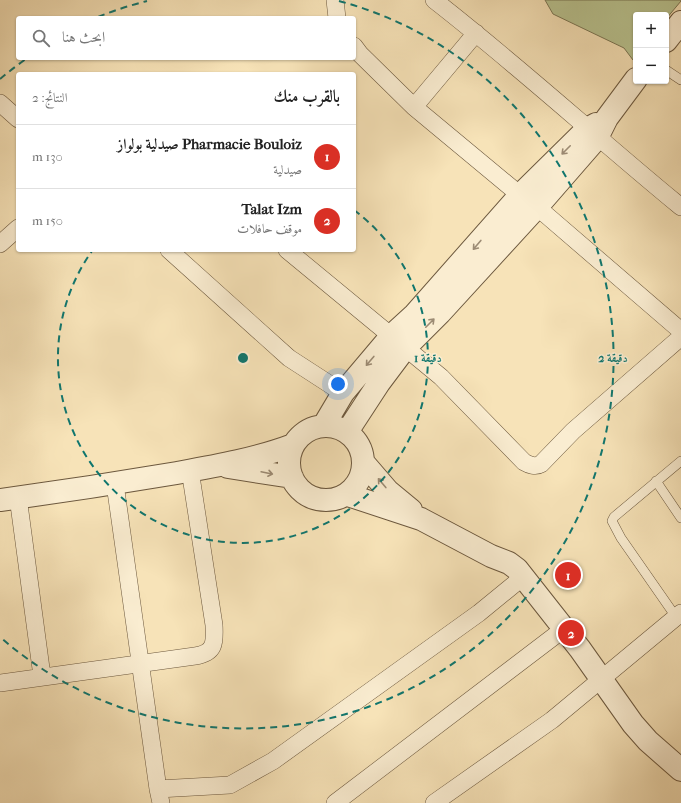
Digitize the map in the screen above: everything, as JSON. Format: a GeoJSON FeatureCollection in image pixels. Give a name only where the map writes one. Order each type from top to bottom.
{"type":"FeatureCollection","features":[{"type":"Feature","properties":{"kind":"street"},"geometry":{"type":"LineString","coordinates":[[335,0],[337,16]]}},
{"type":"Feature","properties":{"kind":"street"},"geometry":{"type":"LineString","coordinates":[[434,0],[476,33],[681,207]]}},
{"type":"Feature","properties":{"kind":"street"},"geometry":{"type":"LineString","coordinates":[[669,37],[681,22]]}},
{"type":"Feature","properties":{"kind":"street"},"geometry":{"type":"LineString","coordinates":[[414,107],[476,33]]}},
{"type":"Feature","properties":{"kind":"street"},"geometry":{"type":"LineString","coordinates":[[356,49],[414,107],[520,195]]}},
{"type":"Feature","properties":{"kind":"street"},"geometry":{"type":"LineString","coordinates":[[347,432],[379,383],[399,341],[420,308],[520,195],[592,133],[607,118],[633,83]]}},
{"type":"Feature","properties":{"kind":"street"},"geometry":{"type":"LineString","coordinates":[[0,103],[16,117]]}},
{"type":"Feature","properties":{"kind":"street"},"geometry":{"type":"LineString","coordinates":[[324,426],[343,393],[399,341],[537,207],[592,133]]}},
{"type":"Feature","properties":{"kind":"street"},"geometry":{"type":"LineString","coordinates":[[537,207],[681,331]]}},
{"type":"Feature","properties":{"kind":"street"},"geometry":{"type":"LineString","coordinates":[[0,244],[16,230]]}},
{"type":"Feature","properties":{"kind":"street"},"geometry":{"type":"LineString","coordinates":[[171,252],[289,358],[343,393]]}},
{"type":"Feature","properties":{"kind":"street"},"geometry":{"type":"LineString","coordinates":[[289,252],[441,377],[524,462],[538,466],[573,431],[681,337]]}},
{"type":"Feature","properties":{"kind":"street"},"geometry":{"type":"LineString","coordinates":[[348,495],[358,483],[362,473],[363,462],[361,450],[356,440],[347,432],[336,427],[324,426],[306,431],[293,445],[288,461],[292,477],[298,488],[306,495],[317,500],[329,500],[348,495],[421,518]]}},
{"type":"Feature","properties":{"kind":"street"},"geometry":{"type":"LineString","coordinates":[[42,676],[9,499],[116,484],[215,466],[274,452],[293,445]]}},
{"type":"Feature","properties":{"kind":"street"},"geometry":{"type":"LineString","coordinates":[[363,462],[388,491],[421,518],[491,556],[509,563],[517,569],[564,628],[633,724],[653,746],[681,770]]}},
{"type":"Feature","properties":{"kind":"street"},"geometry":{"type":"LineString","coordinates":[[215,466],[292,477]]}},
{"type":"Feature","properties":{"kind":"street"},"geometry":{"type":"LineString","coordinates":[[0,683],[200,655],[207,653],[214,646],[215,637],[212,612],[190,470]]}},
{"type":"Feature","properties":{"kind":"street"},"geometry":{"type":"LineString","coordinates":[[116,484],[159,796],[230,786],[245,778],[273,761],[479,613],[523,577]]}},
{"type":"Feature","properties":{"kind":"street"},"geometry":{"type":"LineString","coordinates":[[443,801],[552,720],[679,615]]}},
{"type":"Feature","properties":{"kind":"street"},"geometry":{"type":"LineString","coordinates":[[335,803],[564,628]]}},
{"type":"Feature","properties":{"kind":"lane"},"geometry":{"type":"LineString","coordinates":[[669,72],[681,80]]}},
{"type":"Feature","properties":{"kind":"lane"},"geometry":{"type":"LineString","coordinates":[[679,615],[621,538],[612,521],[614,517],[681,461]]}},
{"type":"Feature","properties":{"kind":"lane"},"geometry":{"type":"LineString","coordinates":[[656,481],[681,518]]}},
{"type":"Feature","properties":{"kind":"green space"},"geometry":{"type":"Polygon","coordinates":[[[545,0],[681,0],[669,15],[669,12],[633,12],[633,60],[624,48],[553,14],[545,0]]]}},
{"type":"Feature","properties":{"kind":"place","name":"Pharmacie Bouloiz صيدلية بولواز"},"geometry":{"type":"Point","coordinates":[568,575]}},
{"type":"Feature","properties":{"kind":"place","name":"Talat Izm"},"geometry":{"type":"Point","coordinates":[571,633]}}]}
